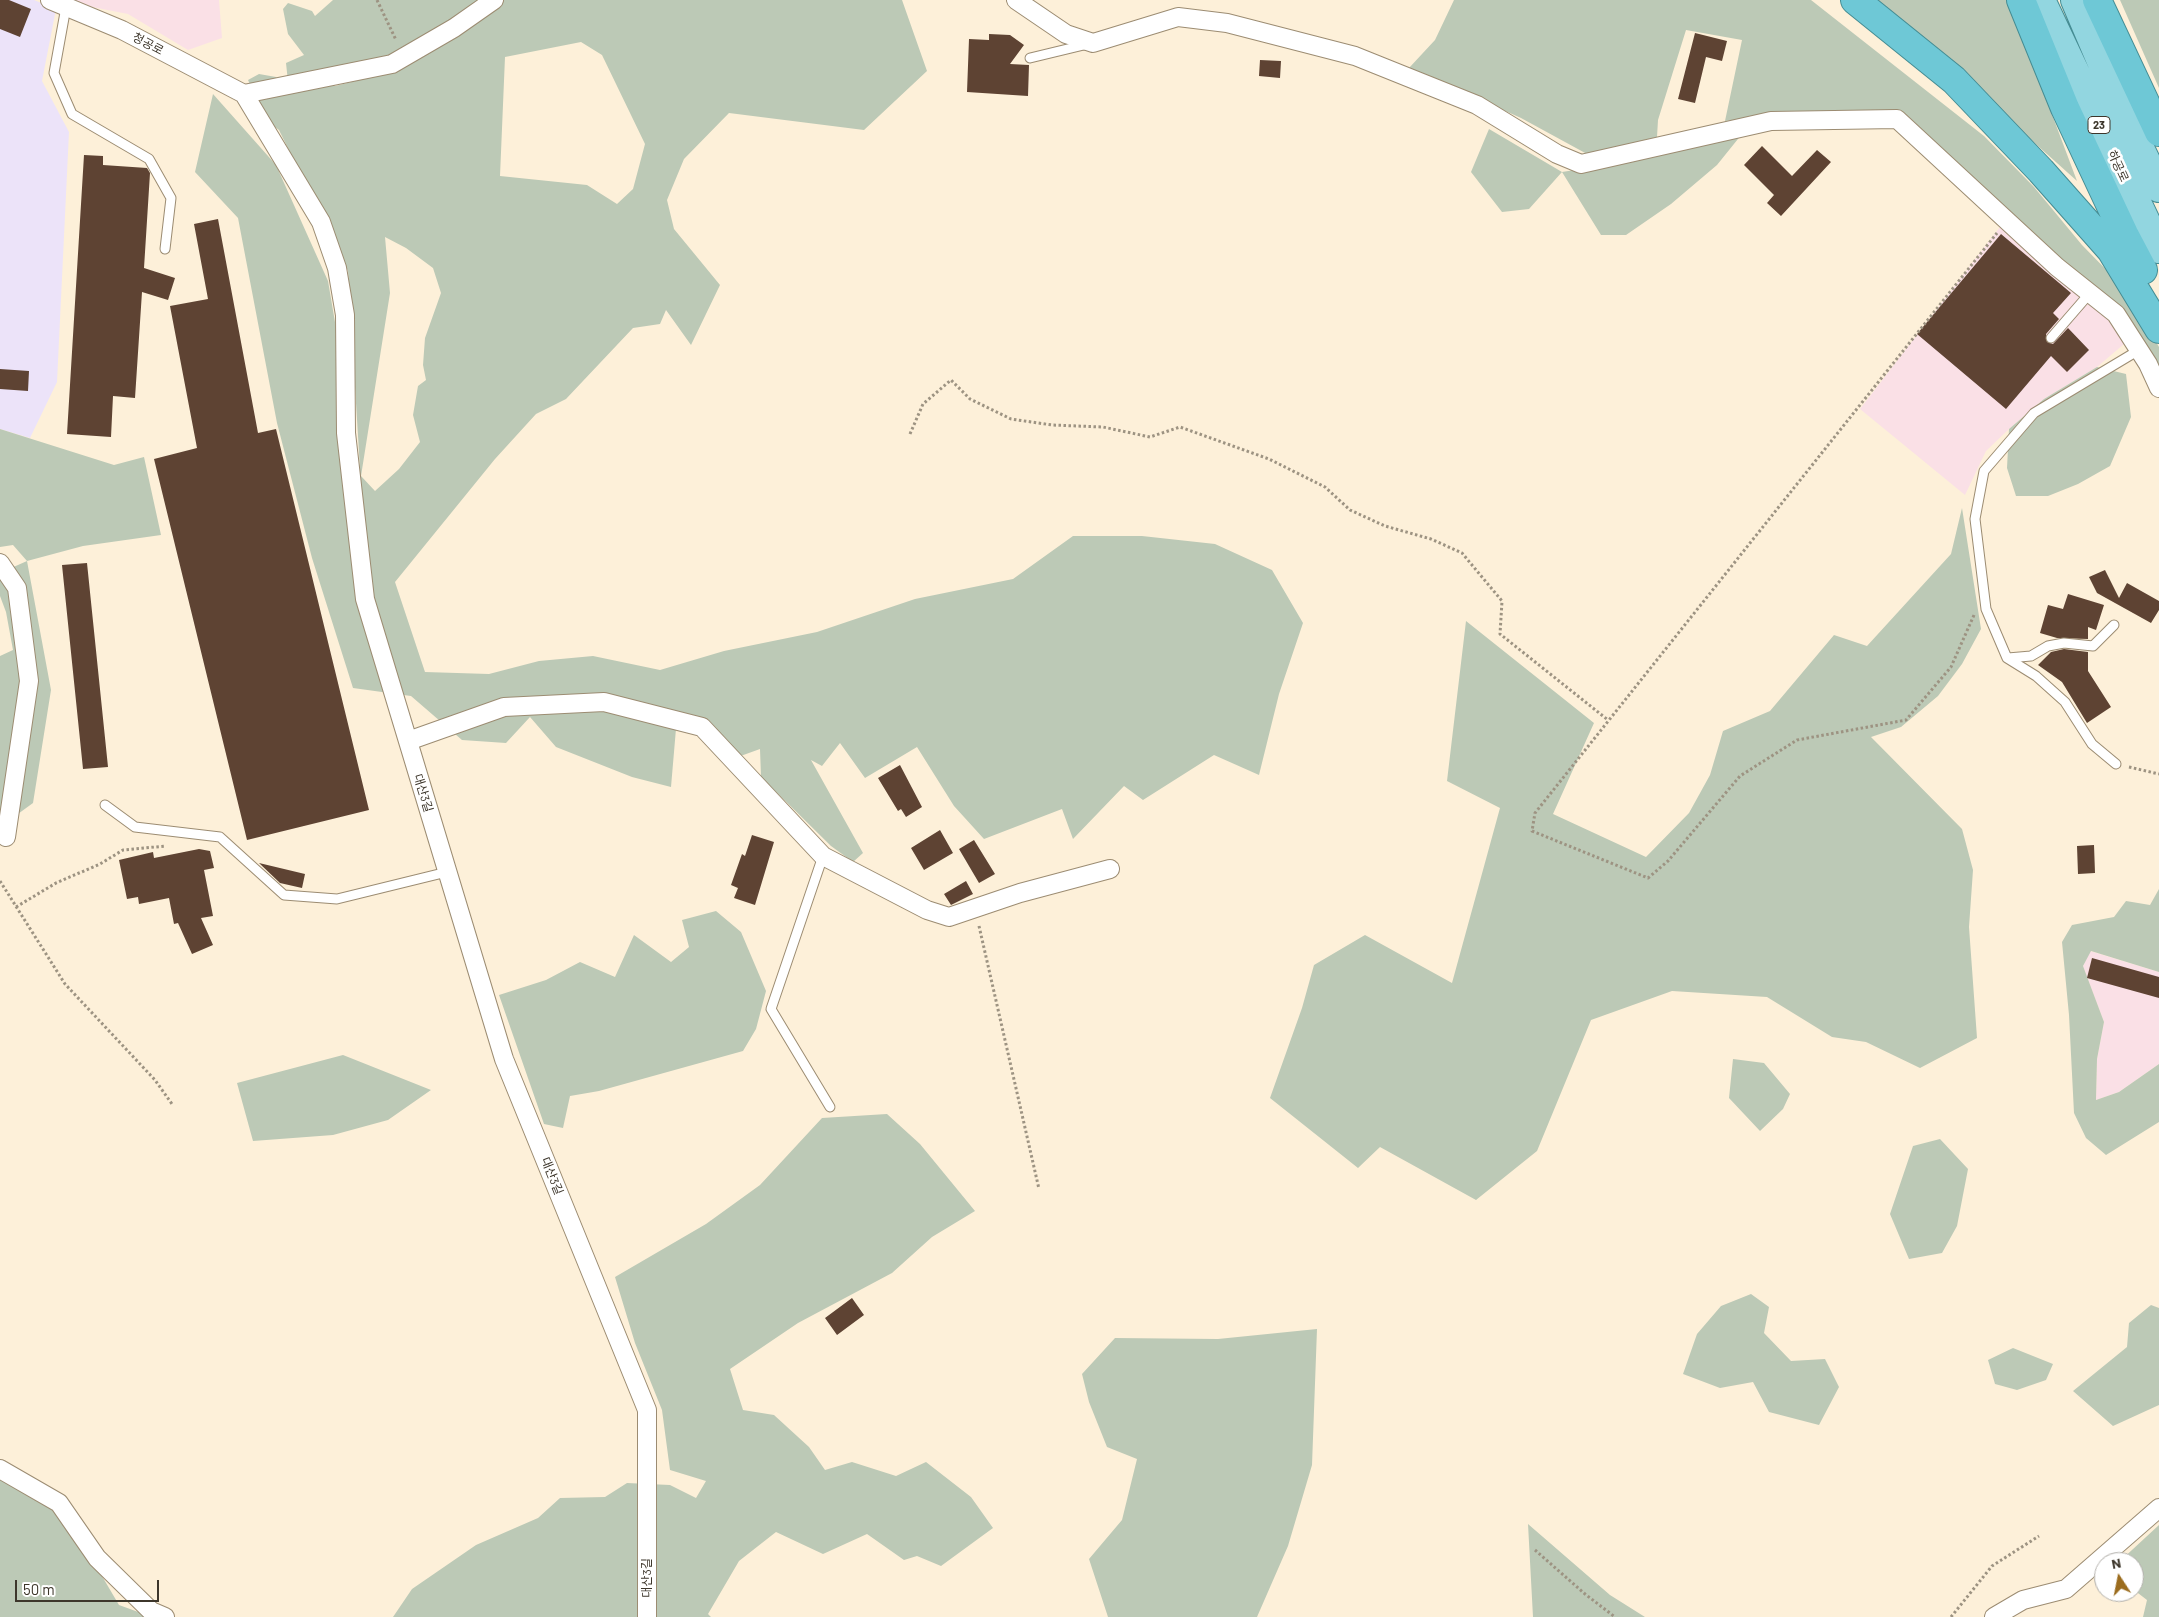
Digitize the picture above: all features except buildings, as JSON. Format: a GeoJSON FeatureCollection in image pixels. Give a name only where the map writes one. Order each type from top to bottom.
{"type":"FeatureCollection","features":[{"type":"Feature","properties":{"kind":"highway"},"geometry":{"type":"LineString","coordinates":[[1855,0],[1954,80],[2041,170],[2111,250],[2159,329]]}},
{"type":"Feature","properties":{"kind":"highway"},"geometry":{"type":"LineString","coordinates":[[2021,0],[2074,126],[2124,234],[2159,299]]}},
{"type":"Feature","properties":{"kind":"highway"},"geometry":{"type":"LineString","coordinates":[[2098,0],[2159,132]]}},
{"type":"Feature","properties":{"kind":"main road","name":"하공로"},"geometry":{"type":"LineString","coordinates":[[2041,0],[2159,249]]}},
{"type":"Feature","properties":{"kind":"main road","name":"23"},"geometry":{"type":"LineString","coordinates":[[2075,0],[2124,115],[2159,188]]}},
{"type":"Feature","properties":{"kind":"street"},"geometry":{"type":"LineString","coordinates":[[244,94],[392,64],[454,28],[494,0]]}},
{"type":"Feature","properties":{"kind":"street"},"geometry":{"type":"LineString","coordinates":[[1016,0],[1066,34],[1093,43],[1178,17],[1236,25],[1355,56],[1478,105],[1557,154],[1581,164],[1770,121],[1897,119],[2006,221],[2116,314],[2140,350],[2159,388]]}},
{"type":"Feature","properties":{"kind":"street","name":"청공로"},"geometry":{"type":"LineString","coordinates":[[58,3],[122,30],[244,94]]}},
{"type":"Feature","properties":{"kind":"street","name":"대산3길"},"geometry":{"type":"LineString","coordinates":[[244,94],[321,222],[337,268],[345,315],[346,433],[365,599],[504,1059],[647,1410],[647,1617]]}},
{"type":"Feature","properties":{"kind":"street"},"geometry":{"type":"LineString","coordinates":[[0,563],[17,588],[30,681],[6,837]]}},
{"type":"Feature","properties":{"kind":"street"},"geometry":{"type":"LineString","coordinates":[[408,740],[504,707],[558,704],[604,702],[702,727],[823,856],[927,910],[949,918],[1020,893],[1110,869]]}},
{"type":"Feature","properties":{"kind":"street"},"geometry":{"type":"LineString","coordinates":[[0,1469],[59,1503],[97,1558],[151,1611],[165,1617]]}},
{"type":"Feature","properties":{"kind":"street"},"geometry":{"type":"LineString","coordinates":[[1994,1617],[2023,1600],[2066,1589],[2159,1508]]}},
{"type":"Feature","properties":{"kind":"lane"},"geometry":{"type":"LineString","coordinates":[[58,3],[54,74],[72,114],[148,159],[170,198],[165,249]]}},
{"type":"Feature","properties":{"kind":"lane"},"geometry":{"type":"LineString","coordinates":[[1030,58],[1093,43]]}},
{"type":"Feature","properties":{"kind":"lane"},"geometry":{"type":"LineString","coordinates":[[2051,338],[2090,293]]}},
{"type":"Feature","properties":{"kind":"lane"},"geometry":{"type":"LineString","coordinates":[[2116,764],[2092,744],[2065,702],[2036,676],[2007,658],[1986,610],[1974,520],[1984,471],[2034,413],[2140,350]]}},
{"type":"Feature","properties":{"kind":"lane"},"geometry":{"type":"LineString","coordinates":[[2007,658],[2031,656],[2048,646],[2064,643],[2093,646],[2114,625]]}},
{"type":"Feature","properties":{"kind":"lane"},"geometry":{"type":"LineString","coordinates":[[105,805],[135,827],[220,837],[284,895],[337,899],[448,872]]}},
{"type":"Feature","properties":{"kind":"lane"},"geometry":{"type":"LineString","coordinates":[[823,856],[771,1009],[830,1107]]}},
{"type":"Feature","properties":{"kind":"path"},"geometry":{"type":"LineString","coordinates":[[377,0],[404,56]]}},
{"type":"Feature","properties":{"kind":"path"},"geometry":{"type":"LineString","coordinates":[[1984,591],[1951,667],[1906,720],[1797,740],[1740,776],[1668,861],[1648,878],[1532,831],[1535,813],[2006,221]]}},
{"type":"Feature","properties":{"kind":"path"},"geometry":{"type":"LineString","coordinates":[[910,434],[923,404],[951,380],[970,399],[1011,419],[1052,425],[1103,426],[1150,437],[1180,427],[1269,459],[1325,487],[1350,510],[1385,526],[1431,539],[1462,553],[1502,601],[1500,634],[1608,720]]}},
{"type":"Feature","properties":{"kind":"path"},"geometry":{"type":"LineString","coordinates":[[2116,764],[2159,774]]}},
{"type":"Feature","properties":{"kind":"path"},"geometry":{"type":"LineString","coordinates":[[16,907],[56,882],[100,864],[123,850],[167,846]]}},
{"type":"Feature","properties":{"kind":"path"},"geometry":{"type":"LineString","coordinates":[[0,880],[65,984],[155,1080],[172,1104]]}},
{"type":"Feature","properties":{"kind":"path"},"geometry":{"type":"LineString","coordinates":[[975,908],[1039,1189]]}},
{"type":"Feature","properties":{"kind":"path"},"geometry":{"type":"LineString","coordinates":[[1951,1617],[1992,1566],[2039,1536]]}},
{"type":"Feature","properties":{"kind":"path"},"geometry":{"type":"LineString","coordinates":[[1535,1550],[1585,1594],[1615,1617]]}},
{"type":"Feature","properties":{"kind":"shaded area"},"geometry":{"type":"Polygon","coordinates":[[[0,0],[34,0],[56,9],[42,81],[69,132],[57,382],[30,438],[0,429],[0,0]]]}},
{"type":"Feature","properties":{"kind":"shaded area"},"geometry":{"type":"Polygon","coordinates":[[[69,0],[219,0],[222,38],[188,50],[128,14],[87,6],[69,0]]]}},
{"type":"Feature","properties":{"kind":"shaded area"},"geometry":{"type":"Polygon","coordinates":[[[2000,227],[2112,319],[2124,344],[2097,367],[2044,399],[2009,429],[1986,451],[1965,495],[1860,409],[2000,227]]]}},
{"type":"Feature","properties":{"kind":"shaded area"},"geometry":{"type":"Polygon","coordinates":[[[2090,951],[2159,972],[2159,1064],[2119,1092],[2096,1100],[2097,1059],[2104,1022],[2083,966],[2090,951]]]}},
{"type":"Feature","properties":{"kind":"green space"},"geometry":{"type":"Polygon","coordinates":[[[333,0],[902,0],[927,71],[864,130],[729,113],[684,159],[667,200],[674,229],[720,285],[691,345],[666,310],[660,324],[633,328],[566,399],[536,414],[495,459],[395,582],[425,672],[489,674],[539,661],[593,656],[660,670],[724,651],[817,632],[915,599],[1013,579],[1073,536],[1142,536],[1215,544],[1272,570],[1303,623],[1279,694],[1259,775],[1214,755],[1143,800],[1124,786],[1073,839],[1062,809],[984,839],[954,806],[917,747],[865,778],[840,743],[822,766],[811,760],[863,853],[853,862],[831,846],[761,777],[760,749],[735,758],[706,719],[677,717],[671,787],[632,777],[556,747],[530,717],[506,743],[462,740],[411,696],[353,688],[312,558],[277,423],[238,218],[195,172],[213,94],[276,165],[328,281],[360,469],[348,271],[279,130],[267,121],[248,80],[259,74],[276,77],[289,91],[286,63],[304,55],[288,34],[283,9],[288,3],[312,11],[315,16],[333,0]],[[581,42],[505,57],[500,176],[587,185],[617,204],[633,189],[645,144],[602,55],[581,42]],[[387,56],[325,71],[335,86],[401,70],[387,56]],[[385,237],[390,293],[361,476],[375,491],[399,469],[420,442],[413,415],[418,386],[426,380],[423,365],[425,338],[441,293],[433,268],[406,248],[385,237]]]}},
{"type":"Feature","properties":{"kind":"green space"},"geometry":{"type":"Polygon","coordinates":[[[1454,0],[1811,0],[1984,136],[2034,187],[2082,245],[2128,292],[2159,347],[2159,382],[2122,309],[2045,247],[1907,116],[1800,114],[1725,121],[1742,40],[1686,30],[1658,120],[1657,137],[1587,154],[1521,118],[1409,68],[1435,40],[1454,0]]]}},
{"type":"Feature","properties":{"kind":"green space"},"geometry":{"type":"Polygon","coordinates":[[[1872,0],[2009,0],[2077,181],[1901,23],[1872,0]]]}},
{"type":"Feature","properties":{"kind":"green space"},"geometry":{"type":"Polygon","coordinates":[[[2120,0],[2159,0],[2159,88],[2120,0]]]}},
{"type":"Feature","properties":{"kind":"green space"},"geometry":{"type":"Polygon","coordinates":[[[1489,129],[1562,172],[1529,209],[1502,212],[1471,172],[1489,129]]]}},
{"type":"Feature","properties":{"kind":"green space"},"geometry":{"type":"Polygon","coordinates":[[[1742,134],[1717,165],[1671,204],[1626,235],[1601,235],[1562,172],[1638,160],[1742,134]]]}},
{"type":"Feature","properties":{"kind":"green space"},"geometry":{"type":"Polygon","coordinates":[[[2097,367],[2126,374],[2131,417],[2110,466],[2078,484],[2048,496],[2016,496],[2007,468],[2009,429],[2044,399],[2097,367]]]}},
{"type":"Feature","properties":{"kind":"green space"},"geometry":{"type":"Polygon","coordinates":[[[0,429],[114,465],[144,457],[161,535],[83,546],[27,561],[13,545],[0,547],[0,429]]]}},
{"type":"Feature","properties":{"kind":"green space"},"geometry":{"type":"Polygon","coordinates":[[[1962,508],[1981,629],[1962,664],[1938,696],[1901,727],[1871,737],[1962,829],[1973,870],[1969,927],[1977,1038],[1920,1068],[1866,1042],[1832,1037],[1767,997],[1672,991],[1591,1020],[1537,1151],[1476,1200],[1380,1147],[1358,1168],[1270,1098],[1302,1008],[1314,965],[1365,935],[1452,983],[1500,808],[1447,781],[1466,621],[1594,723],[1553,814],[1646,857],[1689,813],[1710,775],[1723,731],[1770,711],[1834,635],[1867,646],[1951,554],[1962,508]]]}},
{"type":"Feature","properties":{"kind":"green space"},"geometry":{"type":"Polygon","coordinates":[[[27,561],[51,690],[33,803],[0,827],[0,656],[13,650],[6,612],[0,596],[0,573],[27,561]]]}},
{"type":"Feature","properties":{"kind":"green space"},"geometry":{"type":"Polygon","coordinates":[[[2159,889],[2159,972],[2091,951],[2083,966],[2104,1022],[2097,1059],[2096,1100],[2119,1092],[2159,1064],[2159,1122],[2106,1155],[2086,1138],[2074,1113],[2069,1015],[2062,942],[2072,925],[2114,917],[2126,901],[2150,905],[2159,889]]]}},
{"type":"Feature","properties":{"kind":"green space"},"geometry":{"type":"Polygon","coordinates":[[[716,911],[741,932],[766,991],[756,1029],[743,1051],[599,1091],[570,1096],[563,1128],[544,1124],[499,995],[546,980],[580,962],[615,977],[634,935],[671,962],[689,947],[682,920],[716,911]]]}},
{"type":"Feature","properties":{"kind":"green space"},"geometry":{"type":"Polygon","coordinates":[[[343,1055],[431,1090],[388,1120],[333,1135],[253,1141],[237,1083],[343,1055]]]}},
{"type":"Feature","properties":{"kind":"green space"},"geometry":{"type":"Polygon","coordinates":[[[1733,1059],[1764,1063],[1790,1094],[1783,1109],[1760,1131],[1729,1098],[1733,1059]]]}},
{"type":"Feature","properties":{"kind":"green space"},"geometry":{"type":"Polygon","coordinates":[[[887,1114],[920,1144],[975,1211],[932,1237],[892,1273],[798,1323],[730,1369],[743,1410],[774,1415],[809,1447],[825,1470],[852,1462],[896,1476],[926,1462],[971,1497],[993,1528],[941,1566],[917,1556],[904,1560],[867,1534],[823,1554],[776,1532],[739,1561],[708,1614],[711,1617],[393,1617],[412,1589],[476,1545],[538,1518],[560,1498],[605,1497],[627,1483],[670,1485],[696,1498],[706,1481],[670,1470],[662,1410],[635,1343],[615,1277],[706,1224],[760,1185],[822,1118],[887,1114]]]}},
{"type":"Feature","properties":{"kind":"green space"},"geometry":{"type":"Polygon","coordinates":[[[1940,1139],[1968,1169],[1957,1226],[1942,1253],[1909,1259],[1890,1214],[1913,1146],[1940,1139]]]}},
{"type":"Feature","properties":{"kind":"green space"},"geometry":{"type":"Polygon","coordinates":[[[1751,1294],[1769,1307],[1764,1333],[1791,1361],[1825,1359],[1839,1387],[1819,1425],[1769,1412],[1753,1382],[1720,1388],[1683,1374],[1697,1334],[1721,1306],[1751,1294]]]}},
{"type":"Feature","properties":{"kind":"green space"},"geometry":{"type":"Polygon","coordinates":[[[2151,1305],[2159,1308],[2159,1405],[2113,1426],[2073,1391],[2127,1347],[2129,1323],[2151,1305]]]}},
{"type":"Feature","properties":{"kind":"green space"},"geometry":{"type":"Polygon","coordinates":[[[1317,1329],[1312,1465],[1288,1546],[1257,1617],[1108,1617],[1089,1559],[1122,1520],[1137,1459],[1107,1447],[1089,1402],[1082,1374],[1115,1338],[1218,1339],[1317,1329]]]}},
{"type":"Feature","properties":{"kind":"green space"},"geometry":{"type":"Polygon","coordinates":[[[2013,1348],[2053,1364],[2046,1380],[2017,1390],[1995,1384],[1988,1360],[2013,1348]]]}},
{"type":"Feature","properties":{"kind":"green space"},"geometry":{"type":"Polygon","coordinates":[[[0,1478],[59,1503],[119,1605],[152,1617],[0,1617],[0,1478]]]}},
{"type":"Feature","properties":{"kind":"green space"},"geometry":{"type":"Polygon","coordinates":[[[1528,1524],[1610,1595],[1645,1617],[1533,1617],[1528,1524]]]}},
{"type":"Feature","properties":{"kind":"green space"},"geometry":{"type":"Polygon","coordinates":[[[2159,1525],[2159,1617],[2143,1617],[2147,1600],[2144,1598],[2144,1552],[2130,1552],[2159,1525]]]}}]}
